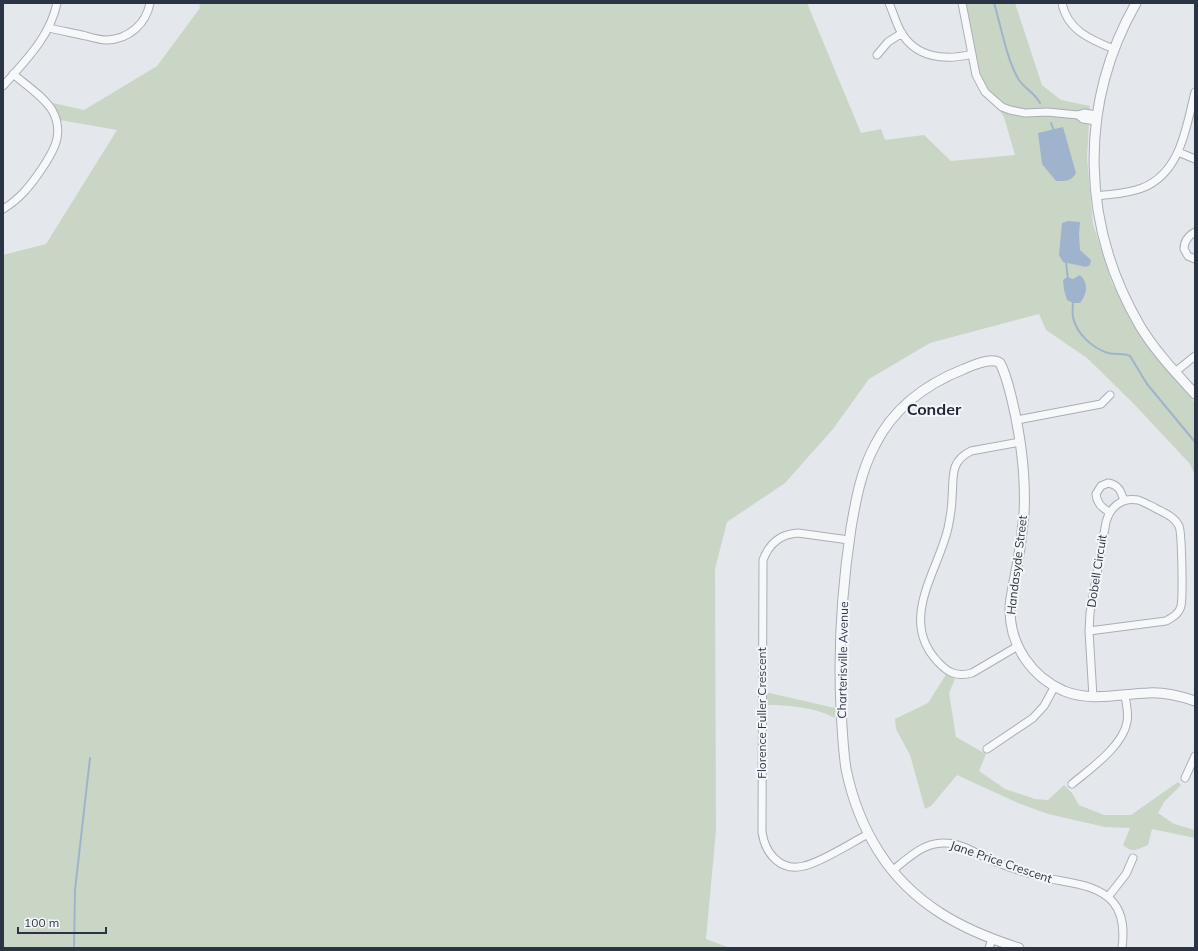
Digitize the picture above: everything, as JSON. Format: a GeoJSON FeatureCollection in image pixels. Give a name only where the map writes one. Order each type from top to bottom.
{"type":"FeatureCollection","features":[{"type":"Feature","properties":{"kind":"street"},"geometry":{"type":"LineString","coordinates":[[3,86],[42,40],[55,14],[57,3]]}},
{"type":"Feature","properties":{"kind":"street"},"geometry":{"type":"LineString","coordinates":[[49,28],[103,40],[119,39],[129,34],[141,24],[147,15],[150,3]]}},
{"type":"Feature","properties":{"kind":"street"},"geometry":{"type":"LineString","coordinates":[[889,3],[902,33],[913,46],[934,56],[947,58],[972,54]]}},
{"type":"Feature","properties":{"kind":"street"},"geometry":{"type":"LineString","coordinates":[[962,3],[976,75],[981,86],[994,100],[1010,110],[1025,113],[1054,113],[1078,115],[1083,119],[1096,118]]}},
{"type":"Feature","properties":{"kind":"street"},"geometry":{"type":"LineString","coordinates":[[1062,3],[1067,17],[1081,34],[1090,40],[1114,49]]}},
{"type":"Feature","properties":{"kind":"street"},"geometry":{"type":"LineString","coordinates":[[1136,3],[1114,49],[1104,81],[1096,118],[1094,150],[1096,196],[1103,237],[1118,283],[1141,326],[1174,372],[1195,394]]}},
{"type":"Feature","properties":{"kind":"street"},"geometry":{"type":"LineString","coordinates":[[877,55],[888,42],[902,33]]}},
{"type":"Feature","properties":{"kind":"street"},"geometry":{"type":"LineString","coordinates":[[3,209],[20,197],[30,187],[53,152],[58,137],[57,126],[52,111],[46,102],[13,74]]}},
{"type":"Feature","properties":{"kind":"street"},"geometry":{"type":"LineString","coordinates":[[1096,196],[1130,192],[1146,186],[1165,172],[1178,152],[1195,92]]}},
{"type":"Feature","properties":{"kind":"street"},"geometry":{"type":"LineString","coordinates":[[1178,152],[1195,159]]}},
{"type":"Feature","properties":{"kind":"street"},"geometry":{"type":"LineString","coordinates":[[1195,232],[1186,240],[1184,249],[1188,256],[1195,259]]}},
{"type":"Feature","properties":{"kind":"street"},"geometry":{"type":"LineString","coordinates":[[1174,372],[1195,356]]}},
{"type":"Feature","properties":{"kind":"street","name":"Charterisville Avenue"},"geometry":{"type":"LineString","coordinates":[[997,361],[988,361],[967,368],[928,385],[906,403],[894,416],[875,443],[867,462],[860,481],[850,540],[842,605],[840,648],[842,731],[846,767],[851,791],[868,834],[892,871],[927,905],[947,918],[991,944],[1019,948]]}},
{"type":"Feature","properties":{"kind":"street","name":"Handasyde Street"},"geometry":{"type":"LineString","coordinates":[[997,361],[1002,367],[1017,420],[1024,470],[1024,514],[1021,543],[1011,595],[1010,611],[1011,626],[1024,659],[1038,675],[1055,686],[1073,694],[1093,697],[1149,693],[1166,694],[1195,701]]}},
{"type":"Feature","properties":{"kind":"street"},"geometry":{"type":"LineString","coordinates":[[1017,420],[1101,404],[1110,395]]}},
{"type":"Feature","properties":{"kind":"street"},"geometry":{"type":"LineString","coordinates":[[1018,646],[972,674],[952,674],[941,666],[927,647],[922,635],[920,616],[925,588],[941,551],[948,530],[953,473],[956,463],[964,454],[971,451],[1020,442]]}},
{"type":"Feature","properties":{"kind":"street"},"geometry":{"type":"LineString","coordinates":[[1089,630],[1166,621],[1174,617],[1181,607],[1181,538],[1178,525],[1167,514],[1140,501],[1124,501],[1117,504],[1109,512],[1097,501],[1096,494],[1101,486],[1108,483],[1117,486],[1120,489],[1124,501]]}},
{"type":"Feature","properties":{"kind":"street","name":"Dobell Circuit"},"geometry":{"type":"LineString","coordinates":[[1093,697],[1089,630],[1090,613],[1104,529],[1109,512]]}},
{"type":"Feature","properties":{"kind":"street","name":"Florence Fuller Crescent"},"geometry":{"type":"LineString","coordinates":[[850,540],[798,533],[790,534],[782,536],[774,542],[768,548],[762,560],[762,832],[765,846],[774,859],[791,867],[800,867],[814,863],[868,834]]}},
{"type":"Feature","properties":{"kind":"street"},"geometry":{"type":"LineString","coordinates":[[987,749],[1033,718],[1044,706],[1055,686]]}},
{"type":"Feature","properties":{"kind":"street"},"geometry":{"type":"LineString","coordinates":[[1072,784],[1119,741],[1127,723],[1128,714],[1125,695]]}},
{"type":"Feature","properties":{"kind":"street"},"geometry":{"type":"LineString","coordinates":[[1185,778],[1195,756]]}},
{"type":"Feature","properties":{"kind":"street","name":"Jane Price Crescent"},"geometry":{"type":"LineString","coordinates":[[892,871],[913,853],[934,844],[944,843],[955,844],[1007,866],[1045,878],[1089,887],[1108,897],[1117,908],[1122,918],[1124,932],[1122,948]]}},
{"type":"Feature","properties":{"kind":"street"},"geometry":{"type":"LineString","coordinates":[[1108,897],[1126,874],[1132,858]]}},
{"type":"Feature","properties":{"kind":"green space"},"geometry":{"type":"Polygon","coordinates":[[[199,3],[807,3],[861,133],[881,129],[885,140],[924,135],[951,161],[1015,155],[1004,117],[982,83],[965,3],[1015,3],[1042,85],[1061,100],[1090,106],[1087,158],[1093,224],[1112,283],[1140,336],[1195,403],[1195,476],[1190,464],[1133,403],[1087,358],[1046,330],[1039,314],[930,343],[869,379],[833,429],[785,483],[727,522],[715,569],[716,830],[706,939],[730,948],[3,948],[3,255],[46,244],[117,130],[60,120],[53,103],[84,110],[157,66],[200,8],[199,3]]]}},
{"type":"Feature","properties":{"kind":"green space"},"geometry":{"type":"Polygon","coordinates":[[[947,673],[955,679],[949,693],[956,737],[986,754],[979,771],[1005,789],[1035,799],[1048,800],[1064,785],[1072,793],[1079,805],[1104,815],[1131,815],[1178,782],[1181,785],[1164,802],[1158,813],[1174,824],[1195,830],[1195,838],[1152,829],[1148,845],[1132,850],[1123,845],[1130,828],[1105,827],[1048,814],[1018,803],[957,775],[931,806],[925,809],[910,755],[896,729],[895,719],[928,703],[947,673]]]}},
{"type":"Feature","properties":{"kind":"green space"},"geometry":{"type":"Polygon","coordinates":[[[765,692],[835,708],[835,718],[818,711],[801,707],[766,705],[765,692]]]}},
{"type":"Feature","properties":{"kind":"water"},"geometry":{"type":"Polygon","coordinates":[[[1063,127],[1076,173],[1072,178],[1065,181],[1056,181],[1042,164],[1038,133],[1063,127]]]}},
{"type":"Feature","properties":{"kind":"water"},"geometry":{"type":"Polygon","coordinates":[[[1068,221],[1080,222],[1080,250],[1091,260],[1090,265],[1086,267],[1063,262],[1059,255],[1062,223],[1068,221]]]}},
{"type":"Feature","properties":{"kind":"water"},"geometry":{"type":"Polygon","coordinates":[[[1080,275],[1086,285],[1085,293],[1080,303],[1073,303],[1067,300],[1063,280],[1067,277],[1073,279],[1080,275]]]}},
{"type":"Feature","properties":{"kind":"waterway"},"geometry":{"type":"LineString","coordinates":[[994,3],[1011,63],[1015,72],[1021,83],[1040,103]]}},
{"type":"Feature","properties":{"kind":"waterway"},"geometry":{"type":"LineString","coordinates":[[1051,123],[1054,131]]}},
{"type":"Feature","properties":{"kind":"waterway"},"geometry":{"type":"LineString","coordinates":[[1066,262],[1068,279]]}},
{"type":"Feature","properties":{"kind":"waterway"},"geometry":{"type":"LineString","coordinates":[[1073,301],[1073,317],[1077,329],[1081,334],[1091,344],[1102,351],[1111,354],[1130,356],[1147,384],[1195,442]]}},
{"type":"Feature","properties":{"kind":"waterway"},"geometry":{"type":"LineString","coordinates":[[74,948],[75,890],[90,758]]}},
{"type":"Feature","properties":{"kind":"district","name":"Conder"},"geometry":{"type":"Point","coordinates":[934,409]}}]}
